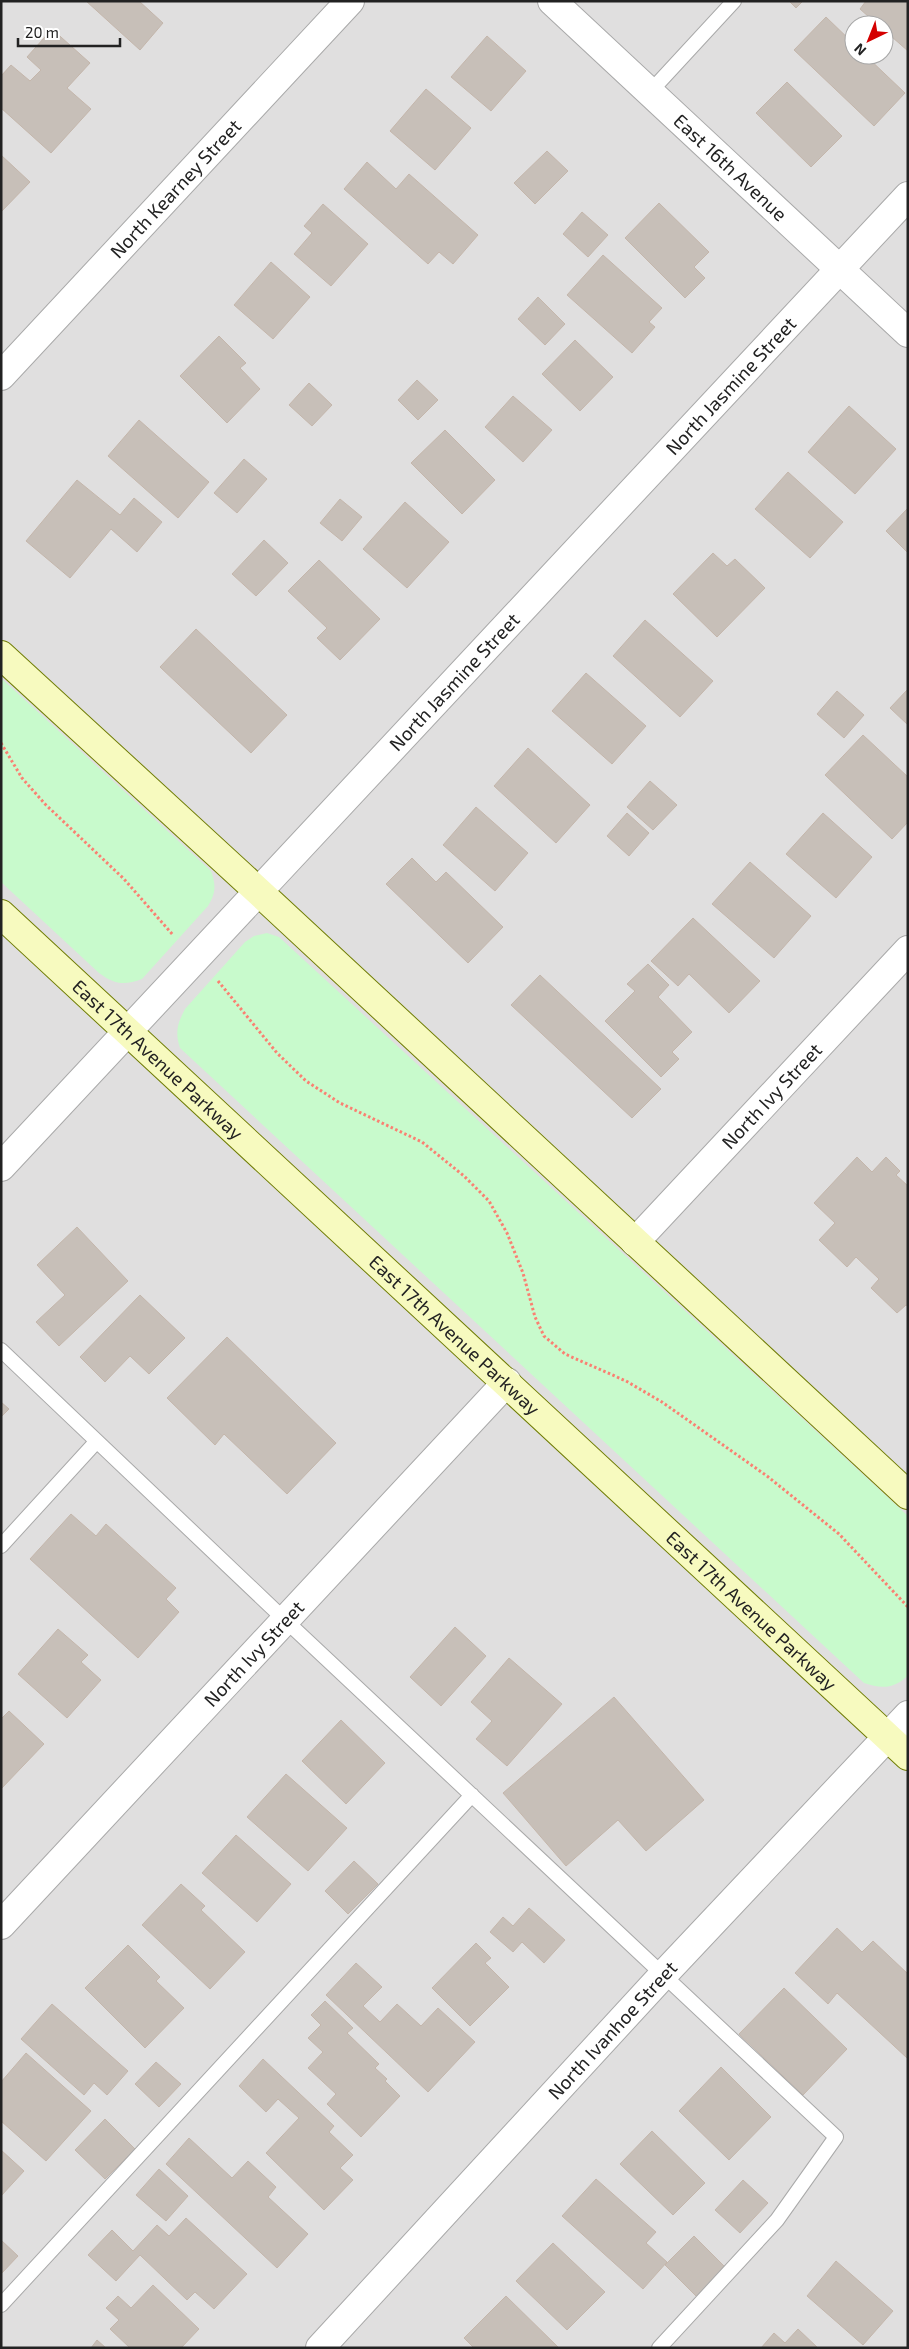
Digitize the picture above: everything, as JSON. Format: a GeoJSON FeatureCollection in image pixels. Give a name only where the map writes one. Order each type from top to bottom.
{"type":"FeatureCollection","features":[{"type":"Feature","properties":{"kind":"main road"},"geometry":{"type":"LineString","coordinates":[[1,655],[908,1495]]}},
{"type":"Feature","properties":{"kind":"main road","name":"East 17th Avenue Parkway"},"geometry":{"type":"LineString","coordinates":[[1,914],[908,1756]]}},
{"type":"Feature","properties":{"kind":"street","name":"North Kearney Street"},"geometry":{"type":"LineString","coordinates":[[1,376],[350,1]]}},
{"type":"Feature","properties":{"kind":"street","name":"East 16th Avenue"},"geometry":{"type":"LineString","coordinates":[[552,1],[908,333]]}},
{"type":"Feature","properties":{"kind":"street","name":"North Jasmine Street"},"geometry":{"type":"LineString","coordinates":[[1,1167],[908,196]]}},
{"type":"Feature","properties":{"kind":"street","name":"North Ivy Street"},"geometry":{"type":"LineString","coordinates":[[635,1242],[905,960]]}},
{"type":"Feature","properties":{"kind":"street","name":"North Ivy Street"},"geometry":{"type":"LineString","coordinates":[[1,1924],[507,1382]]}},
{"type":"Feature","properties":{"kind":"street","name":"North Ivanhoe Street"},"geometry":{"type":"LineString","coordinates":[[320,2348],[664,1974],[908,1715]]}},
{"type":"Feature","properties":{"kind":"lane"},"geometry":{"type":"LineString","coordinates":[[650,92],[734,1]]}},
{"type":"Feature","properties":{"kind":"lane"},"geometry":{"type":"LineString","coordinates":[[1,1350],[96,1442],[836,2137],[777,2220],[659,2348]]}},
{"type":"Feature","properties":{"kind":"lane"},"geometry":{"type":"LineString","coordinates":[[1,1546],[96,1442]]}},
{"type":"Feature","properties":{"kind":"lane"},"geometry":{"type":"LineString","coordinates":[[1,2305],[472,1795]]}},
{"type":"Feature","properties":{"kind":"path"},"geometry":{"type":"LineString","coordinates":[[1,743],[22,778],[45,804],[124,879],[180,943],[198,958],[277,1053],[306,1081],[340,1103],[422,1142],[464,1176],[489,1201],[507,1233],[523,1273],[535,1317],[544,1336],[565,1354],[626,1381],[662,1402],[766,1476],[839,1534],[908,1607]]}},
{"type":"Feature","properties":{"kind":"shaded area"},"geometry":{"type":"Polygon","coordinates":[[[1,1],[908,1],[908,2348],[1,2348],[1,1]]]}},
{"type":"Feature","properties":{"kind":"green space"},"geometry":{"type":"Polygon","coordinates":[[[1,678],[211,871],[214,889],[213,897],[208,906],[142,979],[130,983],[119,983],[99,973],[1,882],[1,678]]]}},
{"type":"Feature","properties":{"kind":"green space"},"geometry":{"type":"Polygon","coordinates":[[[267,933],[279,937],[908,1516],[908,1675],[903,1680],[893,1685],[882,1687],[864,1683],[180,1048],[178,1028],[185,1009],[245,942],[254,936],[267,933]]]}},
{"type":"Feature","properties":{"kind":"building"},"geometry":{"type":"Polygon","coordinates":[[[86,1],[139,1],[163,23],[140,50],[86,1]]]}},
{"type":"Feature","properties":{"kind":"building"},"geometry":{"type":"Polygon","coordinates":[[[789,1],[803,1],[796,8],[789,1]]]}},
{"type":"Feature","properties":{"kind":"building"},"geometry":{"type":"Polygon","coordinates":[[[866,1],[908,1],[908,51],[894,39],[894,15],[867,15],[860,9],[866,1]]]}},
{"type":"Feature","properties":{"kind":"building"},"geometry":{"type":"Polygon","coordinates":[[[826,17],[844,34],[844,65],[876,65],[905,93],[874,126],[794,50],[826,17]]]}},
{"type":"Feature","properties":{"kind":"building"},"geometry":{"type":"Polygon","coordinates":[[[52,29],[90,63],[67,88],[91,109],[51,153],[1,108],[1,76],[11,65],[30,81],[41,70],[27,57],[52,29]]]}},
{"type":"Feature","properties":{"kind":"building"},"geometry":{"type":"Polygon","coordinates":[[[487,36],[526,71],[491,111],[451,77],[487,36]]]}},
{"type":"Feature","properties":{"kind":"building"},"geometry":{"type":"Polygon","coordinates":[[[787,82],[842,136],[811,167],[756,113],[787,82]]]}},
{"type":"Feature","properties":{"kind":"building"},"geometry":{"type":"Polygon","coordinates":[[[426,89],[471,128],[435,170],[390,131],[426,89]]]}},
{"type":"Feature","properties":{"kind":"building"},"geometry":{"type":"Polygon","coordinates":[[[547,151],[568,171],[535,204],[514,183],[547,151]]]}},
{"type":"Feature","properties":{"kind":"building"},"geometry":{"type":"Polygon","coordinates":[[[1,155],[30,182],[1,212],[1,155]]]}},
{"type":"Feature","properties":{"kind":"building"},"geometry":{"type":"Polygon","coordinates":[[[367,162],[396,189],[409,174],[478,235],[453,264],[439,252],[428,264],[344,189],[367,162]]]}},
{"type":"Feature","properties":{"kind":"building"},"geometry":{"type":"Polygon","coordinates":[[[659,203],[709,252],[694,267],[705,278],[685,298],[625,238],[659,203]]]}},
{"type":"Feature","properties":{"kind":"building"},"geometry":{"type":"Polygon","coordinates":[[[323,204],[368,244],[331,286],[294,254],[312,233],[304,226],[323,204]]]}},
{"type":"Feature","properties":{"kind":"building"},"geometry":{"type":"Polygon","coordinates":[[[582,212],[608,235],[588,257],[563,234],[582,212]]]}},
{"type":"Feature","properties":{"kind":"building"},"geometry":{"type":"Polygon","coordinates":[[[603,255],[662,308],[649,322],[655,327],[632,353],[567,295],[603,255]]]}},
{"type":"Feature","properties":{"kind":"building"},"geometry":{"type":"Polygon","coordinates":[[[271,262],[310,297],[273,339],[234,305],[271,262]]]}},
{"type":"Feature","properties":{"kind":"building"},"geometry":{"type":"Polygon","coordinates":[[[538,297],[565,324],[545,345],[518,319],[538,297]]]}},
{"type":"Feature","properties":{"kind":"building"},"geometry":{"type":"Polygon","coordinates":[[[219,336],[246,363],[240,368],[260,389],[227,423],[180,376],[219,336]]]}},
{"type":"Feature","properties":{"kind":"building"},"geometry":{"type":"Polygon","coordinates":[[[575,340],[613,377],[580,411],[542,374],[575,340]]]}},
{"type":"Feature","properties":{"kind":"building"},"geometry":{"type":"Polygon","coordinates":[[[417,380],[438,400],[418,420],[398,400],[417,380]]]}},
{"type":"Feature","properties":{"kind":"building"},"geometry":{"type":"Polygon","coordinates":[[[309,383],[332,405],[312,426],[289,405],[309,383]]]}},
{"type":"Feature","properties":{"kind":"building"},"geometry":{"type":"Polygon","coordinates":[[[513,396],[552,430],[523,462],[485,427],[513,396]]]}},
{"type":"Feature","properties":{"kind":"building"},"geometry":{"type":"Polygon","coordinates":[[[849,406],[896,449],[855,494],[808,452],[849,406]]]}},
{"type":"Feature","properties":{"kind":"building"},"geometry":{"type":"Polygon","coordinates":[[[139,420],[209,482],[178,518],[108,456],[139,420]]]}},
{"type":"Feature","properties":{"kind":"building"},"geometry":{"type":"Polygon","coordinates":[[[445,430],[495,480],[462,514],[411,463],[445,430]]]}},
{"type":"Feature","properties":{"kind":"building"},"geometry":{"type":"Polygon","coordinates":[[[244,459],[267,479],[237,513],[214,493],[244,459]]]}},
{"type":"Feature","properties":{"kind":"building"},"geometry":{"type":"Polygon","coordinates":[[[788,472],[843,522],[810,558],[755,509],[788,472]]]}},
{"type":"Feature","properties":{"kind":"building"},"geometry":{"type":"Polygon","coordinates":[[[77,480],[120,515],[134,498],[162,522],[137,552],[111,529],[70,578],[26,541],[77,480]]]}},
{"type":"Feature","properties":{"kind":"building"},"geometry":{"type":"Polygon","coordinates":[[[340,499],[362,517],[342,541],[320,523],[340,499]]]}},
{"type":"Feature","properties":{"kind":"building"},"geometry":{"type":"Polygon","coordinates":[[[405,502],[449,542],[407,588],[363,549],[405,502]]]}},
{"type":"Feature","properties":{"kind":"building"},"geometry":{"type":"Polygon","coordinates":[[[908,508],[908,553],[886,531],[908,508]]]}},
{"type":"Feature","properties":{"kind":"building"},"geometry":{"type":"Polygon","coordinates":[[[264,540],[288,563],[256,596],[232,574],[264,540]]]}},
{"type":"Feature","properties":{"kind":"building"},"geometry":{"type":"Polygon","coordinates":[[[713,553],[727,566],[735,559],[765,588],[717,637],[673,594],[713,553]]]}},
{"type":"Feature","properties":{"kind":"building"},"geometry":{"type":"Polygon","coordinates":[[[319,560],[380,619],[340,660],[317,638],[327,628],[288,591],[319,560]]]}},
{"type":"Feature","properties":{"kind":"building"},"geometry":{"type":"Polygon","coordinates":[[[645,620],[713,681],[680,717],[613,656],[645,620]]]}},
{"type":"Feature","properties":{"kind":"building"},"geometry":{"type":"Polygon","coordinates":[[[196,629],[287,715],[251,753],[160,667],[196,629]]]}},
{"type":"Feature","properties":{"kind":"building"},"geometry":{"type":"Polygon","coordinates":[[[586,673],[646,726],[612,764],[552,711],[586,673]]]}},
{"type":"Feature","properties":{"kind":"building"},"geometry":{"type":"Polygon","coordinates":[[[908,689],[908,725],[890,708],[908,689]]]}},
{"type":"Feature","properties":{"kind":"building"},"geometry":{"type":"Polygon","coordinates":[[[837,691],[864,715],[844,738],[817,714],[837,691]]]}},
{"type":"Feature","properties":{"kind":"building"},"geometry":{"type":"Polygon","coordinates":[[[863,735],[908,777],[908,822],[892,839],[825,775],[863,735]]]}},
{"type":"Feature","properties":{"kind":"building"},"geometry":{"type":"Polygon","coordinates":[[[528,748],[590,805],[556,843],[494,786],[528,748]]]}},
{"type":"Feature","properties":{"kind":"building"},"geometry":{"type":"Polygon","coordinates":[[[650,781],[677,805],[653,830],[627,807],[650,781]]]}},
{"type":"Feature","properties":{"kind":"building"},"geometry":{"type":"Polygon","coordinates":[[[476,807],[528,853],[495,891],[443,845],[476,807]]]}},
{"type":"Feature","properties":{"kind":"building"},"geometry":{"type":"Polygon","coordinates":[[[627,813],[649,833],[629,856],[607,836],[627,813]]]}},
{"type":"Feature","properties":{"kind":"building"},"geometry":{"type":"Polygon","coordinates":[[[823,813],[872,857],[836,898],[786,854],[823,813]]]}},
{"type":"Feature","properties":{"kind":"building"},"geometry":{"type":"Polygon","coordinates":[[[412,858],[436,882],[446,872],[503,927],[468,963],[386,884],[412,858]]]}},
{"type":"Feature","properties":{"kind":"building"},"geometry":{"type":"Polygon","coordinates":[[[750,862],[811,916],[774,958],[712,904],[750,862]]]}},
{"type":"Feature","properties":{"kind":"building"},"geometry":{"type":"Polygon","coordinates":[[[693,918],[760,981],[729,1013],[689,974],[678,986],[651,961],[693,918]]]}},
{"type":"Feature","properties":{"kind":"building"},"geometry":{"type":"Polygon","coordinates":[[[648,964],[669,985],[658,997],[692,1032],[672,1052],[679,1059],[661,1077],[605,1021],[635,991],[627,984],[648,964]]]}},
{"type":"Feature","properties":{"kind":"building"},"geometry":{"type":"Polygon","coordinates":[[[540,975],[661,1089],[632,1118],[511,1005],[540,975]]]}},
{"type":"Feature","properties":{"kind":"building"},"geometry":{"type":"Polygon","coordinates":[[[857,1157],[872,1172],[886,1157],[900,1171],[896,1175],[908,1186],[908,1306],[906,1305],[897,1313],[871,1288],[879,1279],[856,1257],[847,1267],[819,1240],[835,1223],[814,1203],[857,1157]]]}},
{"type":"Feature","properties":{"kind":"building"},"geometry":{"type":"Polygon","coordinates":[[[77,1227],[128,1281],[59,1346],[36,1322],[65,1295],[37,1265],[77,1227]]]}},
{"type":"Feature","properties":{"kind":"building"},"geometry":{"type":"Polygon","coordinates":[[[140,1295],[185,1338],[149,1374],[130,1356],[105,1382],[80,1357],[140,1295]]]}},
{"type":"Feature","properties":{"kind":"building"},"geometry":{"type":"Polygon","coordinates":[[[227,1337],[336,1443],[287,1494],[224,1434],[215,1445],[167,1398],[227,1337]]]}},
{"type":"Feature","properties":{"kind":"building"},"geometry":{"type":"Polygon","coordinates":[[[1,1402],[9,1409],[1,1417],[1,1402]]]}},
{"type":"Feature","properties":{"kind":"building"},"geometry":{"type":"Polygon","coordinates":[[[71,1514],[96,1536],[106,1524],[176,1588],[166,1599],[179,1612],[138,1658],[30,1559],[71,1514]]]}},
{"type":"Feature","properties":{"kind":"building"},"geometry":{"type":"Polygon","coordinates":[[[455,1627],[486,1656],[441,1706],[410,1677],[455,1627]]]}},
{"type":"Feature","properties":{"kind":"building"},"geometry":{"type":"Polygon","coordinates":[[[58,1629],[88,1655],[81,1662],[101,1680],[67,1718],[18,1674],[58,1629]]]}},
{"type":"Feature","properties":{"kind":"building"},"geometry":{"type":"Polygon","coordinates":[[[509,1658],[562,1704],[507,1766],[476,1739],[492,1721],[471,1702],[509,1658]]]}},
{"type":"Feature","properties":{"kind":"building"},"geometry":{"type":"Polygon","coordinates":[[[614,1697],[704,1800],[646,1851],[618,1820],[566,1866],[503,1793],[614,1697]]]}},
{"type":"Feature","properties":{"kind":"building"},"geometry":{"type":"Polygon","coordinates":[[[9,1711],[44,1744],[1,1789],[1,1719],[9,1711]]]}},
{"type":"Feature","properties":{"kind":"building"},"geometry":{"type":"Polygon","coordinates":[[[341,1720],[385,1763],[346,1804],[302,1761],[341,1720]]]}},
{"type":"Feature","properties":{"kind":"building"},"geometry":{"type":"Polygon","coordinates":[[[286,1774],[347,1828],[308,1871],[247,1817],[286,1774]]]}},
{"type":"Feature","properties":{"kind":"building"},"geometry":{"type":"Polygon","coordinates":[[[236,1835],[291,1884],[257,1922],[202,1873],[236,1835]]]}},
{"type":"Feature","properties":{"kind":"building"},"geometry":{"type":"Polygon","coordinates":[[[354,1861],[378,1884],[348,1914],[325,1891],[354,1861]]]}},
{"type":"Feature","properties":{"kind":"building"},"geometry":{"type":"Polygon","coordinates":[[[181,1884],[205,1906],[201,1910],[245,1952],[210,1989],[142,1925],[181,1884]]]}},
{"type":"Feature","properties":{"kind":"building"},"geometry":{"type":"Polygon","coordinates":[[[529,1908],[565,1940],[544,1963],[522,1942],[513,1952],[490,1932],[503,1917],[513,1926],[529,1908]]]}},
{"type":"Feature","properties":{"kind":"building"},"geometry":{"type":"Polygon","coordinates":[[[837,1928],[862,1952],[873,1941],[908,1974],[907,2058],[837,1993],[828,2004],[795,1973],[837,1928]]]}},
{"type":"Feature","properties":{"kind":"building"},"geometry":{"type":"Polygon","coordinates":[[[476,1943],[491,1958],[485,1963],[509,1987],[470,2026],[432,1988],[476,1943]]]}},
{"type":"Feature","properties":{"kind":"building"},"geometry":{"type":"Polygon","coordinates":[[[128,1945],[160,1977],[156,1981],[184,2008],[145,2048],[85,1988],[128,1945]]]}},
{"type":"Feature","properties":{"kind":"building"},"geometry":{"type":"Polygon","coordinates":[[[356,1963],[382,1987],[363,2006],[380,2022],[397,2004],[421,2026],[438,2008],[475,2042],[428,2092],[326,1995],[356,1963]]]}},
{"type":"Feature","properties":{"kind":"building"},"geometry":{"type":"Polygon","coordinates":[[[784,1988],[847,2049],[803,2095],[739,2034],[784,1988]]]}},
{"type":"Feature","properties":{"kind":"building"},"geometry":{"type":"Polygon","coordinates":[[[325,2001],[353,2028],[347,2033],[379,2064],[375,2068],[387,2079],[385,2081],[400,2096],[361,2137],[327,2104],[336,2094],[308,2068],[323,2052],[308,2038],[321,2025],[311,2015],[325,2001]]]}},
{"type":"Feature","properties":{"kind":"building"},"geometry":{"type":"Polygon","coordinates":[[[52,2004],[128,2071],[107,2095],[94,2083],[84,2095],[21,2039],[52,2004]]]}},
{"type":"Feature","properties":{"kind":"building"},"geometry":{"type":"Polygon","coordinates":[[[26,2053],[91,2111],[46,2161],[1,2121],[1,2082],[26,2053]]]}},
{"type":"Feature","properties":{"kind":"building"},"geometry":{"type":"Polygon","coordinates":[[[263,2059],[334,2126],[329,2132],[353,2155],[340,2168],[353,2180],[324,2210],[266,2153],[299,2118],[278,2099],[266,2112],[239,2086],[263,2059]]]}},
{"type":"Feature","properties":{"kind":"building"},"geometry":{"type":"Polygon","coordinates":[[[156,2062],[181,2084],[159,2107],[135,2084],[156,2062]]]}},
{"type":"Feature","properties":{"kind":"building"},"geometry":{"type":"Polygon","coordinates":[[[721,2067],[771,2117],[729,2160],[679,2111],[721,2067]]]}},
{"type":"Feature","properties":{"kind":"building"},"geometry":{"type":"Polygon","coordinates":[[[105,2119],[135,2149],[105,2179],[75,2150],[105,2119]]]}},
{"type":"Feature","properties":{"kind":"building"},"geometry":{"type":"Polygon","coordinates":[[[652,2131],[705,2183],[673,2215],[620,2164],[652,2131]]]}},
{"type":"Feature","properties":{"kind":"building"},"geometry":{"type":"Polygon","coordinates":[[[189,2138],[232,2178],[248,2161],[276,2187],[268,2197],[308,2234],[277,2268],[166,2164],[189,2138]]]}},
{"type":"Feature","properties":{"kind":"building"},"geometry":{"type":"Polygon","coordinates":[[[1,2150],[24,2171],[1,2196],[1,2150]]]}},
{"type":"Feature","properties":{"kind":"building"},"geometry":{"type":"Polygon","coordinates":[[[159,2169],[188,2196],[166,2221],[136,2195],[159,2169]]]}},
{"type":"Feature","properties":{"kind":"building"},"geometry":{"type":"Polygon","coordinates":[[[596,2179],[656,2232],[646,2243],[667,2262],[643,2289],[562,2216],[596,2179]]]}},
{"type":"Feature","properties":{"kind":"building"},"geometry":{"type":"Polygon","coordinates":[[[743,2180],[768,2203],[740,2233],[715,2210],[743,2180]]]}},
{"type":"Feature","properties":{"kind":"building"},"geometry":{"type":"Polygon","coordinates":[[[186,2218],[247,2274],[214,2309],[195,2292],[187,2300],[140,2255],[116,2281],[88,2255],[112,2230],[133,2251],[157,2225],[169,2236],[186,2218]]]}},
{"type":"Feature","properties":{"kind":"building"},"geometry":{"type":"Polygon","coordinates":[[[694,2236],[727,2269],[698,2298],[665,2265],[694,2236]]]}},
{"type":"Feature","properties":{"kind":"building"},"geometry":{"type":"Polygon","coordinates":[[[1,2240],[18,2256],[1,2274],[1,2240]]]}},
{"type":"Feature","properties":{"kind":"building"},"geometry":{"type":"Polygon","coordinates":[[[553,2243],[605,2292],[567,2330],[516,2281],[553,2243]]]}},
{"type":"Feature","properties":{"kind":"building"},"geometry":{"type":"Polygon","coordinates":[[[836,2261],[893,2311],[863,2345],[807,2296],[836,2261]]]}},
{"type":"Feature","properties":{"kind":"building"},"geometry":{"type":"Polygon","coordinates":[[[153,2285],[199,2329],[181,2348],[130,2348],[110,2329],[119,2320],[106,2308],[118,2296],[131,2308],[153,2285]]]}},
{"type":"Feature","properties":{"kind":"building"},"geometry":{"type":"Polygon","coordinates":[[[506,2296],[557,2348],[474,2348],[464,2338],[506,2296]]]}},
{"type":"Feature","properties":{"kind":"building"},"geometry":{"type":"Polygon","coordinates":[[[798,2329],[818,2348],[761,2348],[774,2333],[785,2343],[798,2329]]]}},
{"type":"Feature","properties":{"kind":"building"},"geometry":{"type":"Polygon","coordinates":[[[97,2340],[106,2348],[91,2348],[97,2340]]]}}]}
